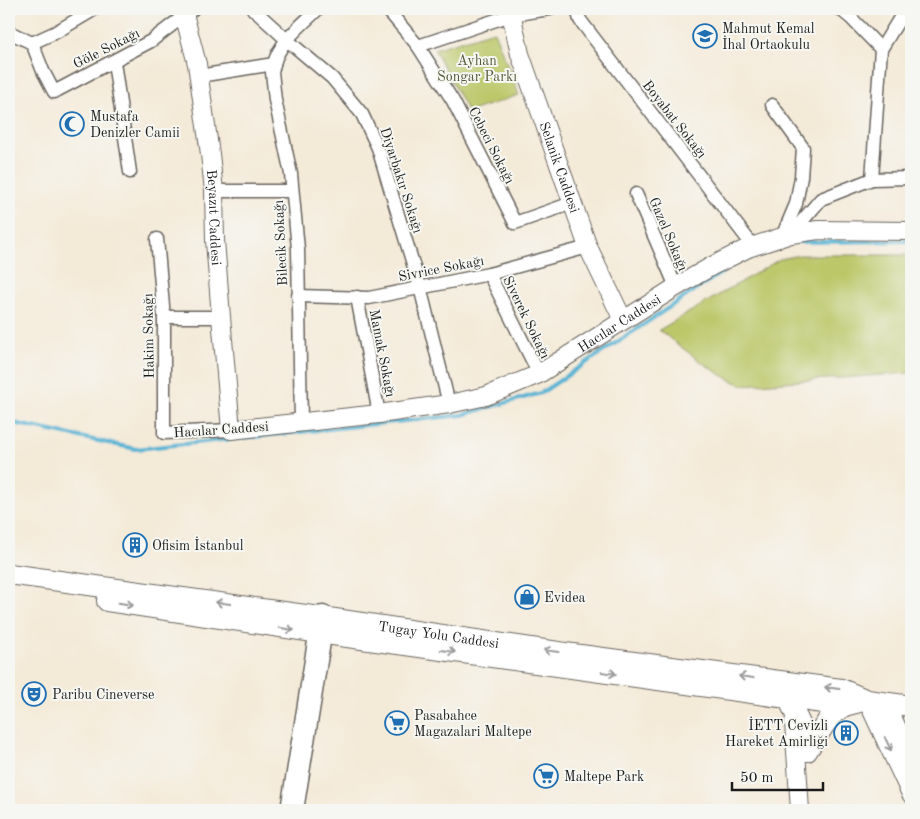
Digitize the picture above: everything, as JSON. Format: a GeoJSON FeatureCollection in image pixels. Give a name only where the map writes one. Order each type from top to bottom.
{"type":"FeatureCollection","features":[{"type":"Feature","properties":{"kind":"highway"},"geometry":{"type":"LineString","coordinates":[[292,810],[328,626]]}},
{"type":"Feature","properties":{"kind":"highway"},"geometry":{"type":"LineString","coordinates":[[305,810],[328,626]]}},
{"type":"Feature","properties":{"kind":"main road","name":"Tugay Yolu Caddesi"},"geometry":{"type":"LineString","coordinates":[[9,574],[731,690],[844,706],[876,701]]}},
{"type":"Feature","properties":{"kind":"main road","name":"Tugay Yolu Caddesi"},"geometry":{"type":"LineString","coordinates":[[9,587],[565,653],[794,698],[841,690],[876,701],[911,706]]}},
{"type":"Feature","properties":{"kind":"main road"},"geometry":{"type":"LineString","coordinates":[[794,698],[807,751]]}},
{"type":"Feature","properties":{"kind":"main road"},"geometry":{"type":"LineString","coordinates":[[807,751],[830,717],[844,706]]}},
{"type":"Feature","properties":{"kind":"street"},"geometry":{"type":"LineString","coordinates":[[9,32],[32,43],[56,32],[95,9]]}},
{"type":"Feature","properties":{"kind":"street","name":"Diyarbakır Sokağı"},"geometry":{"type":"LineString","coordinates":[[253,9],[286,40],[332,78],[362,114],[378,148],[420,287],[449,404]]}},
{"type":"Feature","properties":{"kind":"street"},"geometry":{"type":"LineString","coordinates":[[199,76],[274,64],[275,57],[286,40],[318,9]]}},
{"type":"Feature","properties":{"kind":"street","name":"Cebeci Sokağı"},"geometry":{"type":"LineString","coordinates":[[387,9],[418,46],[453,101],[515,223],[572,203]]}},
{"type":"Feature","properties":{"kind":"street"},"geometry":{"type":"LineString","coordinates":[[418,46],[511,12],[549,9]]}},
{"type":"Feature","properties":{"kind":"street","name":"Boyabat Sokağı"},"geometry":{"type":"LineString","coordinates":[[577,9],[580,20],[753,246]]}},
{"type":"Feature","properties":{"kind":"street"},"geometry":{"type":"LineString","coordinates":[[840,9],[880,49]]}},
{"type":"Feature","properties":{"kind":"street","name":"Göle Sokağı"},"geometry":{"type":"LineString","coordinates":[[32,43],[54,92],[151,41],[186,10]]}},
{"type":"Feature","properties":{"kind":"street","name":"Beyazıt Caddesi"},"geometry":{"type":"LineString","coordinates":[[186,10],[199,76],[214,191],[215,240],[231,430]]}},
{"type":"Feature","properties":{"kind":"street"},"geometry":{"type":"LineString","coordinates":[[872,178],[880,49],[905,10]]}},
{"type":"Feature","properties":{"kind":"street","name":"Selanik Caddesi"},"geometry":{"type":"LineString","coordinates":[[511,12],[520,54],[572,203],[588,247],[623,320]]}},
{"type":"Feature","properties":{"kind":"street"},"geometry":{"type":"LineString","coordinates":[[114,62],[130,172]]}},
{"type":"Feature","properties":{"kind":"street","name":"Bilecik Sokağı"},"geometry":{"type":"LineString","coordinates":[[274,64],[272,72],[291,174],[298,249],[301,423]]}},
{"type":"Feature","properties":{"kind":"street"},"geometry":{"type":"LineString","coordinates":[[772,105],[803,148],[801,178],[787,235]]}},
{"type":"Feature","properties":{"kind":"street"},"geometry":{"type":"LineString","coordinates":[[787,235],[821,199],[872,178],[911,178]]}},
{"type":"Feature","properties":{"kind":"street"},"geometry":{"type":"LineString","coordinates":[[214,191],[292,192]]}},
{"type":"Feature","properties":{"kind":"street","name":"Gazel Sokağı"},"geometry":{"type":"LineString","coordinates":[[636,194],[676,287]]}},
{"type":"Feature","properties":{"kind":"street","name":"Hacılar Caddesi"},"geometry":{"type":"LineString","coordinates":[[164,433],[231,430],[301,423],[449,404],[486,396],[539,374],[676,287],[712,266],[753,246],[787,235],[818,230],[911,231]]}},
{"type":"Feature","properties":{"kind":"street","name":"Hakim Sokağı"},"geometry":{"type":"LineString","coordinates":[[157,240],[164,318],[164,433]]}},
{"type":"Feature","properties":{"kind":"street","name":"Sivrice Sokağı"},"geometry":{"type":"LineString","coordinates":[[298,296],[369,298],[489,274],[588,247]]}},
{"type":"Feature","properties":{"kind":"street","name":"Siverek Sokağı"},"geometry":{"type":"LineString","coordinates":[[489,274],[539,374]]}},
{"type":"Feature","properties":{"kind":"street","name":"Mamak Sokağı"},"geometry":{"type":"LineString","coordinates":[[357,297],[379,414]]}},
{"type":"Feature","properties":{"kind":"street"},"geometry":{"type":"LineString","coordinates":[[164,318],[221,317]]}},
{"type":"Feature","properties":{"kind":"street"},"geometry":{"type":"LineString","coordinates":[[794,698],[800,810]]}},
{"type":"Feature","properties":{"kind":"street"},"geometry":{"type":"LineString","coordinates":[[876,701],[911,758]]}},
{"type":"Feature","properties":{"kind":"street"},"geometry":{"type":"LineString","coordinates":[[876,701],[911,794]]}},
{"type":"Feature","properties":{"kind":"street"},"geometry":{"type":"LineString","coordinates":[[807,751],[811,810]]}},
{"type":"Feature","properties":{"kind":"green space","name":"Ayhan Songar Parkı"},"geometry":{"type":"Polygon","coordinates":[[[494,31],[519,95],[468,112],[434,49],[494,31]]]}},
{"type":"Feature","properties":{"kind":"green space"},"geometry":{"type":"Polygon","coordinates":[[[800,255],[911,255],[911,373],[743,385],[711,369],[659,330],[780,259],[800,255]]]}},
{"type":"Feature","properties":{"kind":"waterway"},"geometry":{"type":"LineString","coordinates":[[9,422],[136,449],[462,415],[541,393],[737,262],[793,242],[911,241]]}},
{"type":"Feature","properties":{"kind":"place","name":"Mahmut Kemal İhal Ortaokulu"},"geometry":{"type":"Point","coordinates":[705,36]}},
{"type":"Feature","properties":{"kind":"place","name":"Mustafa Denizler Camii"},"geometry":{"type":"Point","coordinates":[72,124]}},
{"type":"Feature","properties":{"kind":"place","name":"Ofisim İstanbul"},"geometry":{"type":"Point","coordinates":[135,545]}},
{"type":"Feature","properties":{"kind":"place","name":"Evidea"},"geometry":{"type":"Point","coordinates":[527,597]}},
{"type":"Feature","properties":{"kind":"place","name":"Paribu Cineverse"},"geometry":{"type":"Point","coordinates":[34,694]}},
{"type":"Feature","properties":{"kind":"place","name":"Pasabahce Magazalari Maltepe"},"geometry":{"type":"Point","coordinates":[397,723]}},
{"type":"Feature","properties":{"kind":"place","name":"İETT Cevizli Hareket Amirliği"},"geometry":{"type":"Point","coordinates":[846,733]}},
{"type":"Feature","properties":{"kind":"place","name":"Maltepe Park"},"geometry":{"type":"Point","coordinates":[546,776]}}]}
